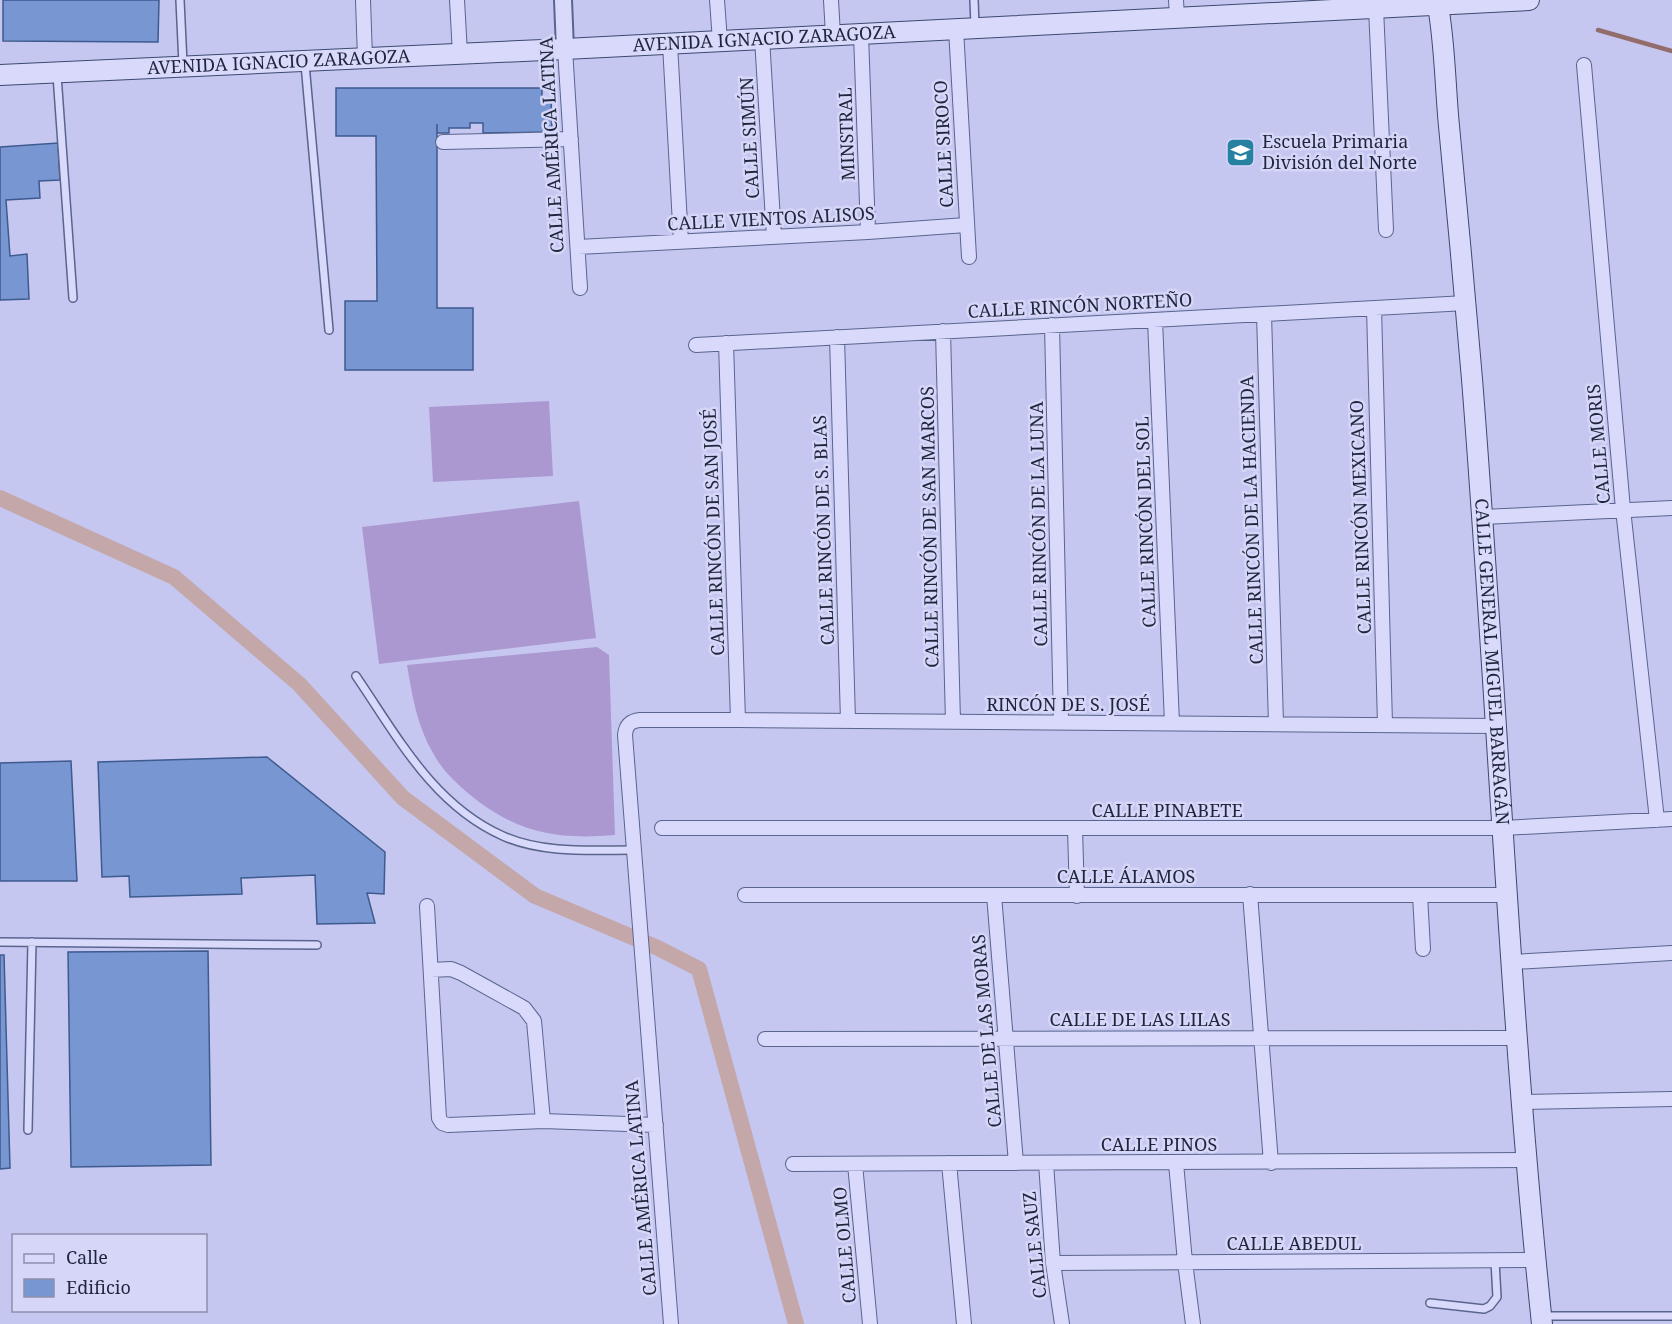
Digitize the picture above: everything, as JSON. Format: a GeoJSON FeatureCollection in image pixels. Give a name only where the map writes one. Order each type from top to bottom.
{"type":"FeatureCollection","features":[{"type":"Feature","properties":{"kind":"main road","name":"AVENIDA IGNACIO ZARAGOZA"},"geometry":{"type":"LineString","coordinates":[[0,75],[861,34],[966,28],[1177,9],[1376,8],[1437,3],[1529,0]]}},
{"type":"Feature","properties":{"kind":"main road","name":"CALLE GENERAL MIGUEL BARRAGÁN"},"geometry":{"type":"LineString","coordinates":[[1437,3],[1466,303],[1513,962],[1515,1038],[1542,1320]]}},
{"type":"Feature","properties":{"kind":"street"},"geometry":{"type":"LineString","coordinates":[[363,0],[365,58]]}},
{"type":"Feature","properties":{"kind":"street"},"geometry":{"type":"LineString","coordinates":[[457,0],[460,54]]}},
{"type":"Feature","properties":{"kind":"street","name":"CALLE AMÉRICA LATINA"},"geometry":{"type":"LineString","coordinates":[[562,0],[580,288]]}},
{"type":"Feature","properties":{"kind":"street"},"geometry":{"type":"LineString","coordinates":[[717,0],[720,41]]}},
{"type":"Feature","properties":{"kind":"street"},"geometry":{"type":"LineString","coordinates":[[831,0],[833,35]]}},
{"type":"Feature","properties":{"kind":"street"},"geometry":{"type":"LineString","coordinates":[[1376,8],[1386,230]]}},
{"type":"Feature","properties":{"kind":"street","name":"CALLE SIROCO"},"geometry":{"type":"LineString","coordinates":[[966,28],[966,225],[969,257]]}},
{"type":"Feature","properties":{"kind":"street","name":"MINSTRAL"},"geometry":{"type":"LineString","coordinates":[[861,34],[868,232]]}},
{"type":"Feature","properties":{"kind":"street","name":"CALLE SIMÚN"},"geometry":{"type":"LineString","coordinates":[[762,38],[774,237]]}},
{"type":"Feature","properties":{"kind":"street"},"geometry":{"type":"LineString","coordinates":[[670,44],[681,242]]}},
{"type":"Feature","properties":{"kind":"street","name":"CALLE MORIS"},"geometry":{"type":"LineString","coordinates":[[1584,65],[1623,509],[1656,820]]}},
{"type":"Feature","properties":{"kind":"street"},"geometry":{"type":"LineString","coordinates":[[443,142],[571,139]]}},
{"type":"Feature","properties":{"kind":"street","name":"CALLE VIENTOS ALISOS"},"geometry":{"type":"LineString","coordinates":[[578,247],[966,225]]}},
{"type":"Feature","properties":{"kind":"street","name":"CALLE RINCÓN NORTEÑO"},"geometry":{"type":"LineString","coordinates":[[696,345],[1466,303]]}},
{"type":"Feature","properties":{"kind":"street","name":"CALLE RINCÓN MEXICANO"},"geometry":{"type":"LineString","coordinates":[[1374,308],[1385,725]]}},
{"type":"Feature","properties":{"kind":"street","name":"CALLE RINCÓN DE LA HACIENDA"},"geometry":{"type":"LineString","coordinates":[[1264,314],[1276,724]]}},
{"type":"Feature","properties":{"kind":"street","name":"CALLE RINCÓN DEL SOL"},"geometry":{"type":"LineString","coordinates":[[1155,320],[1172,723]]}},
{"type":"Feature","properties":{"kind":"street","name":"CALLE RINCÓN DE LA LUNA"},"geometry":{"type":"LineString","coordinates":[[1052,326],[1061,723]]}},
{"type":"Feature","properties":{"kind":"street","name":"CALLE RINCÓN DE SAN MARCOS"},"geometry":{"type":"LineString","coordinates":[[943,331],[953,722]]}},
{"type":"Feature","properties":{"kind":"street","name":"CALLE RINCÓN DE S. BLAS"},"geometry":{"type":"LineString","coordinates":[[837,337],[848,721]]}},
{"type":"Feature","properties":{"kind":"street","name":"CALLE RINCÓN DE SAN JOSÉ"},"geometry":{"type":"LineString","coordinates":[[726,343],[738,720]]}},
{"type":"Feature","properties":{"kind":"street"},"geometry":{"type":"LineString","coordinates":[[1483,517],[1672,508]]}},
{"type":"Feature","properties":{"kind":"street","name":"CALLE AMÉRICA LATINA"},"geometry":{"type":"LineString","coordinates":[[640,720],[634,720],[627,725],[625,735],[672,1324]]}},
{"type":"Feature","properties":{"kind":"street","name":"RINCÓN DE S. JOSÉ"},"geometry":{"type":"LineString","coordinates":[[640,720],[1496,726]]}},
{"type":"Feature","properties":{"kind":"street","name":"CALLE PINABETE"},"geometry":{"type":"LineString","coordinates":[[662,828],[1503,828],[1672,819]]}},
{"type":"Feature","properties":{"kind":"street"},"geometry":{"type":"LineString","coordinates":[[1075,829],[1077,896]]}},
{"type":"Feature","properties":{"kind":"street"},"geometry":{"type":"LineString","coordinates":[[1250,894],[1271,1163]]}},
{"type":"Feature","properties":{"kind":"street","name":"CALLE ÁLAMOS"},"geometry":{"type":"LineString","coordinates":[[745,895],[1508,895]]}},
{"type":"Feature","properties":{"kind":"street","name":"CALLE DE LAS MORAS"},"geometry":{"type":"LineString","coordinates":[[994,895],[1016,1163]]}},
{"type":"Feature","properties":{"kind":"street"},"geometry":{"type":"LineString","coordinates":[[1420,895],[1423,949]]}},
{"type":"Feature","properties":{"kind":"street"},"geometry":{"type":"LineString","coordinates":[[427,906],[440,1121],[448,1125],[543,1121],[656,1125]]}},
{"type":"Feature","properties":{"kind":"street"},"geometry":{"type":"LineString","coordinates":[[1513,962],[1672,953]]}},
{"type":"Feature","properties":{"kind":"street"},"geometry":{"type":"LineString","coordinates":[[432,970],[451,969],[461,972],[524,1008],[530,1014],[534,1021],[543,1121]]}},
{"type":"Feature","properties":{"kind":"street","name":"CALLE DE LAS LILAS"},"geometry":{"type":"LineString","coordinates":[[765,1039],[1515,1038]]}},
{"type":"Feature","properties":{"kind":"street"},"geometry":{"type":"LineString","coordinates":[[1521,1102],[1672,1099]]}},
{"type":"Feature","properties":{"kind":"street","name":"CALLE PINOS"},"geometry":{"type":"LineString","coordinates":[[793,1164],[1525,1160]]}},
{"type":"Feature","properties":{"kind":"street"},"geometry":{"type":"LineString","coordinates":[[949,1163],[964,1324]]}},
{"type":"Feature","properties":{"kind":"street","name":"CALLE SAUZ"},"geometry":{"type":"LineString","coordinates":[[1046,1163],[1053,1263],[1062,1324]]}},
{"type":"Feature","properties":{"kind":"street"},"geometry":{"type":"LineString","coordinates":[[1176,1163],[1193,1324]]}},
{"type":"Feature","properties":{"kind":"street","name":"CALLE OLMO"},"geometry":{"type":"LineString","coordinates":[[855,1164],[870,1324]]}},
{"type":"Feature","properties":{"kind":"street","name":"CALLE ABEDUL"},"geometry":{"type":"LineString","coordinates":[[1053,1263],[1535,1260]]}},
{"type":"Feature","properties":{"kind":"lane"},"geometry":{"type":"LineString","coordinates":[[180,0],[183,67]]}},
{"type":"Feature","properties":{"kind":"lane"},"geometry":{"type":"LineString","coordinates":[[966,28],[974,0]]}},
{"type":"Feature","properties":{"kind":"lane"},"geometry":{"type":"LineString","coordinates":[[305,61],[329,330]]}},
{"type":"Feature","properties":{"kind":"lane"},"geometry":{"type":"LineString","coordinates":[[57,73],[73,298]]}},
{"type":"Feature","properties":{"kind":"lane"},"geometry":{"type":"LineString","coordinates":[[356,676],[428,779],[450,802],[476,821],[504,837],[533,844],[572,850],[634,850]]}},
{"type":"Feature","properties":{"kind":"lane"},"geometry":{"type":"LineString","coordinates":[[0,942],[317,945]]}},
{"type":"Feature","properties":{"kind":"lane"},"geometry":{"type":"LineString","coordinates":[[28,1130],[32,942]]}},
{"type":"Feature","properties":{"kind":"lane"},"geometry":{"type":"LineString","coordinates":[[1430,1303],[1484,1309],[1490,1306],[1497,1297],[1496,1261]]}},
{"type":"Feature","properties":{"kind":"lane"},"geometry":{"type":"LineString","coordinates":[[1542,1320],[1672,1316]]}},
{"type":"Feature","properties":{"kind":"shaded area"},"geometry":{"type":"Polygon","coordinates":[[[549,401],[553,476],[433,482],[429,407],[549,401]]]}},
{"type":"Feature","properties":{"kind":"shaded area"},"geometry":{"type":"Polygon","coordinates":[[[579,501],[596,638],[379,664],[362,527],[579,501]]]}},
{"type":"Feature","properties":{"kind":"shaded area"},"geometry":{"type":"Polygon","coordinates":[[[597,647],[609,655],[615,835],[555,835],[520,825],[487,807],[445,770],[427,743],[419,721],[407,665],[597,647]]]}},
{"type":"Feature","properties":{"kind":"building"},"geometry":{"type":"Polygon","coordinates":[[[3,0],[159,0],[158,42],[3,41],[3,0]]]}},
{"type":"Feature","properties":{"kind":"building"},"geometry":{"type":"Polygon","coordinates":[[[336,88],[542,88],[542,98],[551,98],[552,132],[483,133],[483,123],[470,123],[470,128],[449,128],[449,133],[437,133],[437,308],[473,308],[473,370],[345,370],[345,301],[377,301],[376,136],[336,136],[336,88]]]}},
{"type":"Feature","properties":{"kind":"building"},"geometry":{"type":"Polygon","coordinates":[[[58,143],[60,180],[39,181],[40,198],[6,200],[10,256],[27,254],[29,299],[0,300],[0,147],[58,143]]]}},
{"type":"Feature","properties":{"kind":"building"},"geometry":{"type":"Polygon","coordinates":[[[267,757],[385,852],[384,894],[367,893],[375,923],[317,924],[315,875],[241,878],[242,894],[130,897],[129,876],[102,877],[98,762],[267,757]]]}},
{"type":"Feature","properties":{"kind":"building"},"geometry":{"type":"Polygon","coordinates":[[[71,761],[77,881],[0,881],[0,763],[71,761]]]}},
{"type":"Feature","properties":{"kind":"building"},"geometry":{"type":"Polygon","coordinates":[[[208,951],[211,1165],[71,1167],[68,952],[208,951]]]}},
{"type":"Feature","properties":{"kind":"building"},"geometry":{"type":"Polygon","coordinates":[[[0,955],[4,955],[10,1168],[0,1169],[0,955]]]}},
{"type":"Feature","properties":{"kind":"waterway"},"geometry":{"type":"LineString","coordinates":[[1598,30],[1672,51]]}},
{"type":"Feature","properties":{"kind":"waterway"},"geometry":{"type":"LineString","coordinates":[[0,498],[174,577],[299,684],[403,798],[535,896],[658,948],[699,969],[796,1324]]}},
{"type":"Feature","properties":{"kind":"place","name":"Escuela Primaria División del Norte"},"geometry":{"type":"Point","coordinates":[1241,152]}}]}
